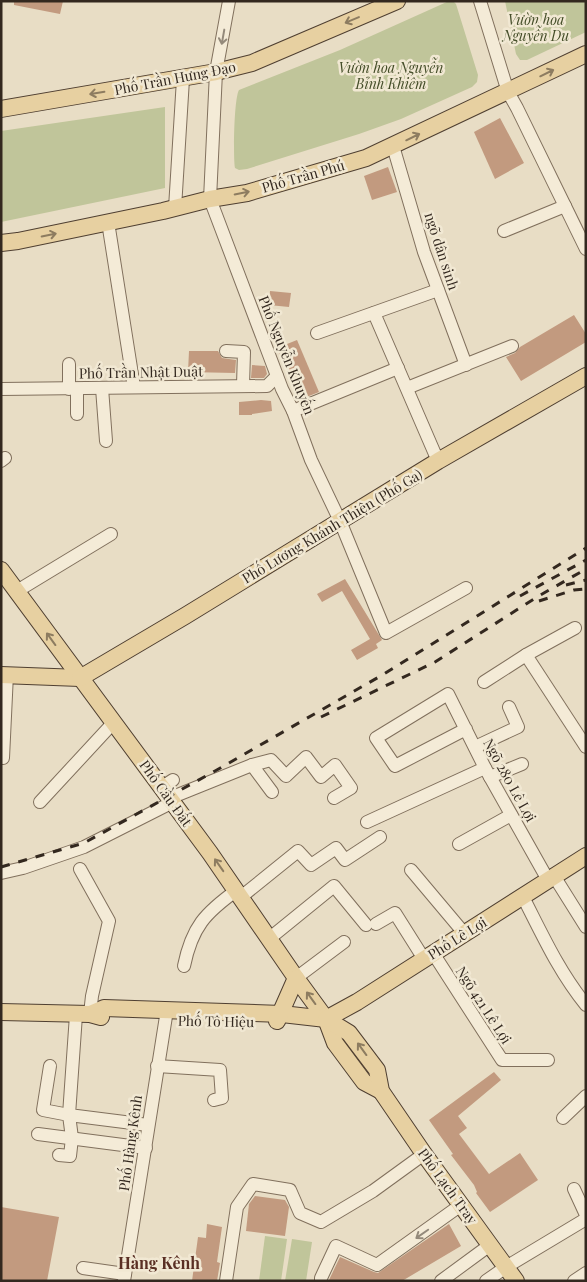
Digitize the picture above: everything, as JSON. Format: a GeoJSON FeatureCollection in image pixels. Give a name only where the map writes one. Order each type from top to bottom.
{"type":"FeatureCollection","features":[{"type":"Feature","properties":{"kind":"main road","name":"Phố Trần Hưng Đạo"},"geometry":{"type":"LineString","coordinates":[[1,109],[183,79],[252,63],[397,1]]}},
{"type":"Feature","properties":{"kind":"main road","name":"Phố Trần Phú"},"geometry":{"type":"LineString","coordinates":[[1,243],[247,193],[366,158],[586,54]]}},
{"type":"Feature","properties":{"kind":"main road","name":"Phố Lương Khánh Thiện (Phố Ga)"},"geometry":{"type":"LineString","coordinates":[[80,678],[438,461],[586,376]]}},
{"type":"Feature","properties":{"kind":"main road","name":"Phố Cầu Đất"},"geometry":{"type":"LineString","coordinates":[[1,570],[80,678],[169,791],[326,1019]]}},
{"type":"Feature","properties":{"kind":"main road"},"geometry":{"type":"LineString","coordinates":[[4,674],[80,678]]}},
{"type":"Feature","properties":{"kind":"main road","name":"Phố Lê Lợi"},"geometry":{"type":"LineString","coordinates":[[326,1019],[357,1002],[586,856]]}},
{"type":"Feature","properties":{"kind":"main road"},"geometry":{"type":"LineString","coordinates":[[279,1018],[296,978]]}},
{"type":"Feature","properties":{"kind":"main road","name":"Phố Tô Hiệu"},"geometry":{"type":"LineString","coordinates":[[1,1012],[83,1015],[104,1018],[166,1015],[326,1019]]}},
{"type":"Feature","properties":{"kind":"main road","name":"Phố Tô Hiệu"},"geometry":{"type":"LineString","coordinates":[[279,1018],[321,1031],[335,1043]]}},
{"type":"Feature","properties":{"kind":"main road","name":"Phố Lạch Tray"},"geometry":{"type":"LineString","coordinates":[[326,1019],[335,1043],[364,1082],[381,1091]]}},
{"type":"Feature","properties":{"kind":"main road","name":"Phố Lạch Tray"},"geometry":{"type":"LineString","coordinates":[[326,1019],[353,1038],[377,1070],[381,1091],[516,1281]]}},
{"type":"Feature","properties":{"kind":"street"},"geometry":{"type":"LineString","coordinates":[[210,199],[216,72],[229,1]]}},
{"type":"Feature","properties":{"kind":"street"},"geometry":{"type":"LineString","coordinates":[[480,1],[508,92],[518,108],[586,249]]}},
{"type":"Feature","properties":{"kind":"street"},"geometry":{"type":"LineString","coordinates":[[175,208],[183,79]]}},
{"type":"Feature","properties":{"kind":"street","name":"ngõ dân sinh"},"geometry":{"type":"LineString","coordinates":[[394,146],[424,252],[466,365]]}},
{"type":"Feature","properties":{"kind":"street","name":"Phố Nguyễn Khuyến"},"geometry":{"type":"LineString","coordinates":[[210,199],[282,389],[294,411],[311,460],[340,521],[386,632],[466,588]]}},
{"type":"Feature","properties":{"kind":"street"},"geometry":{"type":"LineString","coordinates":[[504,231],[565,206]]}},
{"type":"Feature","properties":{"kind":"street"},"geometry":{"type":"LineString","coordinates":[[108,222],[134,387]]}},
{"type":"Feature","properties":{"kind":"street"},"geometry":{"type":"LineString","coordinates":[[317,333],[438,290]]}},
{"type":"Feature","properties":{"kind":"street"},"geometry":{"type":"LineString","coordinates":[[374,313],[438,461]]}},
{"type":"Feature","properties":{"kind":"street"},"geometry":{"type":"LineString","coordinates":[[406,388],[512,346]]}},
{"type":"Feature","properties":{"kind":"street"},"geometry":{"type":"LineString","coordinates":[[226,350],[244,352],[243,385]]}},
{"type":"Feature","properties":{"kind":"street"},"geometry":{"type":"LineString","coordinates":[[69,364],[77,414]]}},
{"type":"Feature","properties":{"kind":"street"},"geometry":{"type":"LineString","coordinates":[[294,411],[398,368]]}},
{"type":"Feature","properties":{"kind":"street"},"geometry":{"type":"LineString","coordinates":[[267,386],[277,376]]}},
{"type":"Feature","properties":{"kind":"street","name":"Phố Trần Nhật Duật"},"geometry":{"type":"LineString","coordinates":[[1,389],[243,385],[282,389]]}},
{"type":"Feature","properties":{"kind":"street"},"geometry":{"type":"LineString","coordinates":[[102,388],[106,441]]}},
{"type":"Feature","properties":{"kind":"street"},"geometry":{"type":"LineString","coordinates":[[17,591],[111,534]]}},
{"type":"Feature","properties":{"kind":"street"},"geometry":{"type":"LineString","coordinates":[[484,682],[526,655],[575,628]]}},
{"type":"Feature","properties":{"kind":"street"},"geometry":{"type":"LineString","coordinates":[[526,655],[586,747]]}},
{"type":"Feature","properties":{"kind":"street"},"geometry":{"type":"LineString","coordinates":[[3,758],[4,674]]}},
{"type":"Feature","properties":{"kind":"street","name":"Ngõ 280 Lê Lợi"},"geometry":{"type":"LineString","coordinates":[[466,729],[395,766],[376,738],[448,694],[511,815],[551,878],[586,927]]}},
{"type":"Feature","properties":{"kind":"street"},"geometry":{"type":"LineString","coordinates":[[475,747],[518,727],[509,708]]}},
{"type":"Feature","properties":{"kind":"street"},"geometry":{"type":"LineString","coordinates":[[40,802],[114,722]]}},
{"type":"Feature","properties":{"kind":"street"},"geometry":{"type":"LineString","coordinates":[[169,791],[175,796],[252,765],[271,760],[286,776],[306,757],[321,777],[335,765],[352,788],[334,798]]}},
{"type":"Feature","properties":{"kind":"street"},"geometry":{"type":"LineString","coordinates":[[367,822],[488,773],[522,764]]}},
{"type":"Feature","properties":{"kind":"street"},"geometry":{"type":"LineString","coordinates":[[252,765],[272,792]]}},
{"type":"Feature","properties":{"kind":"street"},"geometry":{"type":"LineString","coordinates":[[82,840],[169,791],[188,785]]}},
{"type":"Feature","properties":{"kind":"street"},"geometry":{"type":"LineString","coordinates":[[1,873],[23,868],[84,847],[169,791]]}},
{"type":"Feature","properties":{"kind":"street"},"geometry":{"type":"LineString","coordinates":[[459,844],[511,815]]}},
{"type":"Feature","properties":{"kind":"street"},"geometry":{"type":"LineString","coordinates":[[184,966],[189,944],[201,921],[221,902],[239,894],[298,851],[311,865],[336,848],[345,860],[380,837]]}},
{"type":"Feature","properties":{"kind":"street"},"geometry":{"type":"LineString","coordinates":[[59,1155],[70,1156],[72,1138],[69,1115],[83,1015],[92,996],[109,921],[80,869]]}},
{"type":"Feature","properties":{"kind":"street"},"geometry":{"type":"LineString","coordinates":[[411,870],[464,934]]}},
{"type":"Feature","properties":{"kind":"street"},"geometry":{"type":"LineString","coordinates":[[270,938],[334,886],[371,925],[395,913],[428,956]]}},
{"type":"Feature","properties":{"kind":"street"},"geometry":{"type":"LineString","coordinates":[[523,897],[558,965],[571,986],[586,1004]]}},
{"type":"Feature","properties":{"kind":"street"},"geometry":{"type":"LineString","coordinates":[[296,978],[344,942]]}},
{"type":"Feature","properties":{"kind":"street","name":"Ngõ 421 Lê Lợi"},"geometry":{"type":"LineString","coordinates":[[428,956],[502,1060],[548,1060]]}},
{"type":"Feature","properties":{"kind":"street","name":"Phố Hàng Kênh"},"geometry":{"type":"LineString","coordinates":[[124,1277],[166,1015]]}},
{"type":"Feature","properties":{"kind":"street"},"geometry":{"type":"LineString","coordinates":[[50,1066],[43,1110],[148,1125]]}},
{"type":"Feature","properties":{"kind":"street"},"geometry":{"type":"LineString","coordinates":[[157,1066],[220,1070],[222,1098],[214,1100]]}},
{"type":"Feature","properties":{"kind":"street"},"geometry":{"type":"LineString","coordinates":[[563,1118],[586,1096]]}},
{"type":"Feature","properties":{"kind":"street"},"geometry":{"type":"LineString","coordinates":[[38,1134],[146,1148]]}},
{"type":"Feature","properties":{"kind":"street"},"geometry":{"type":"LineString","coordinates":[[226,1281],[237,1207],[253,1184],[290,1190],[300,1213],[321,1222],[373,1191],[424,1154]]}},
{"type":"Feature","properties":{"kind":"street"},"geometry":{"type":"LineString","coordinates":[[574,1188],[586,1215]]}},
{"type":"Feature","properties":{"kind":"street"},"geometry":{"type":"LineString","coordinates":[[321,1281],[336,1246],[378,1265],[462,1205]]}},
{"type":"Feature","properties":{"kind":"street"},"geometry":{"type":"LineString","coordinates":[[486,1281],[586,1219]]}},
{"type":"Feature","properties":{"kind":"street"},"geometry":{"type":"LineString","coordinates":[[441,1281],[490,1245]]}},
{"type":"Feature","properties":{"kind":"street"},"geometry":{"type":"LineString","coordinates":[[83,1268],[124,1277]]}},
{"type":"Feature","properties":{"kind":"street"},"geometry":{"type":"LineString","coordinates":[[574,1281],[586,1273]]}},
{"type":"Feature","properties":{"kind":"green space","name":"Vườn hoa Nguyễn Bỉnh Khiêm"},"geometry":{"type":"Polygon","coordinates":[[[449,1],[453,1],[456,4],[478,75],[477,82],[472,87],[401,119],[359,134],[247,169],[239,170],[235,168],[235,115],[239,90],[340,50],[449,1]]]}},
{"type":"Feature","properties":{"kind":"green space","name":"Vườn hoa Nguyễn Du"},"geometry":{"type":"Polygon","coordinates":[[[505,1],[586,1],[586,32],[527,60],[520,60],[516,54],[505,1]]]}},
{"type":"Feature","properties":{"kind":"green space"},"geometry":{"type":"Polygon","coordinates":[[[165,107],[165,188],[1,222],[1,131],[165,107]]]}},
{"type":"Feature","properties":{"kind":"green space"},"geometry":{"type":"Polygon","coordinates":[[[265,1236],[287,1239],[281,1281],[259,1281],[265,1236]]]}},
{"type":"Feature","properties":{"kind":"green space"},"geometry":{"type":"Polygon","coordinates":[[[292,1239],[312,1242],[306,1281],[285,1281],[292,1239]]]}},
{"type":"Feature","properties":{"kind":"building"},"geometry":{"type":"Polygon","coordinates":[[[14,1],[63,1],[60,14],[14,5],[14,1]]]}},
{"type":"Feature","properties":{"kind":"building"},"geometry":{"type":"Polygon","coordinates":[[[500,118],[524,163],[495,179],[474,132],[500,118]]]}},
{"type":"Feature","properties":{"kind":"building"},"geometry":{"type":"Polygon","coordinates":[[[388,167],[397,192],[372,200],[364,176],[388,167]]]}},
{"type":"Feature","properties":{"kind":"building"},"geometry":{"type":"Polygon","coordinates":[[[270,291],[291,293],[289,307],[269,305],[270,291]]]}},
{"type":"Feature","properties":{"kind":"building"},"geometry":{"type":"Polygon","coordinates":[[[574,315],[586,334],[586,342],[521,381],[506,357],[574,315]]]}},
{"type":"Feature","properties":{"kind":"building"},"geometry":{"type":"Polygon","coordinates":[[[297,340],[319,392],[299,400],[277,348],[297,340]]]}},
{"type":"Feature","properties":{"kind":"building"},"geometry":{"type":"Polygon","coordinates":[[[189,351],[218,351],[222,358],[236,360],[235,373],[188,372],[189,351]]]}},
{"type":"Feature","properties":{"kind":"building"},"geometry":{"type":"Polygon","coordinates":[[[252,365],[265,366],[267,374],[264,378],[251,378],[252,365]]]}},
{"type":"Feature","properties":{"kind":"building"},"geometry":{"type":"Polygon","coordinates":[[[271,401],[272,411],[252,415],[239,415],[239,402],[271,401]]]}},
{"type":"Feature","properties":{"kind":"building"},"geometry":{"type":"Polygon","coordinates":[[[345,579],[382,640],[376,644],[378,648],[357,660],[351,650],[370,639],[342,591],[322,602],[317,594],[345,579]]]}},
{"type":"Feature","properties":{"kind":"building"},"geometry":{"type":"Polygon","coordinates":[[[494,1072],[501,1080],[458,1116],[467,1128],[459,1134],[489,1174],[520,1153],[538,1180],[490,1212],[476,1193],[474,1185],[451,1155],[453,1154],[429,1120],[494,1072]]]}},
{"type":"Feature","properties":{"kind":"building"},"geometry":{"type":"Polygon","coordinates":[[[255,1196],[285,1200],[289,1207],[285,1236],[246,1231],[249,1204],[255,1196]]]}},
{"type":"Feature","properties":{"kind":"building"},"geometry":{"type":"Polygon","coordinates":[[[1,1207],[59,1217],[47,1281],[1,1281],[1,1207]]]}},
{"type":"Feature","properties":{"kind":"building"},"geometry":{"type":"Polygon","coordinates":[[[207,1224],[222,1227],[217,1262],[220,1263],[217,1281],[192,1281],[198,1237],[206,1238],[207,1224]]]}},
{"type":"Feature","properties":{"kind":"building"},"geometry":{"type":"Polygon","coordinates":[[[449,1224],[461,1246],[402,1281],[329,1280],[340,1257],[378,1273],[449,1224]]]}},
{"type":"Feature","properties":{"kind":"railway"},"geometry":{"type":"LineString","coordinates":[[1,867],[84,843],[215,771],[384,674],[586,548]]}},
{"type":"Feature","properties":{"kind":"railway"},"geometry":{"type":"LineString","coordinates":[[520,596],[586,560]]}},
{"type":"Feature","properties":{"kind":"railway"},"geometry":{"type":"LineString","coordinates":[[321,717],[435,662],[537,597],[586,569]]}},
{"type":"Feature","properties":{"kind":"railway"},"geometry":{"type":"LineString","coordinates":[[566,585],[586,580]]}},
{"type":"Feature","properties":{"kind":"railway"},"geometry":{"type":"LineString","coordinates":[[539,601],[574,590],[586,589]]}},
{"type":"Feature","properties":{"kind":"district","name":"Hàng Kênh"},"geometry":{"type":"Point","coordinates":[159,1262]}}]}
